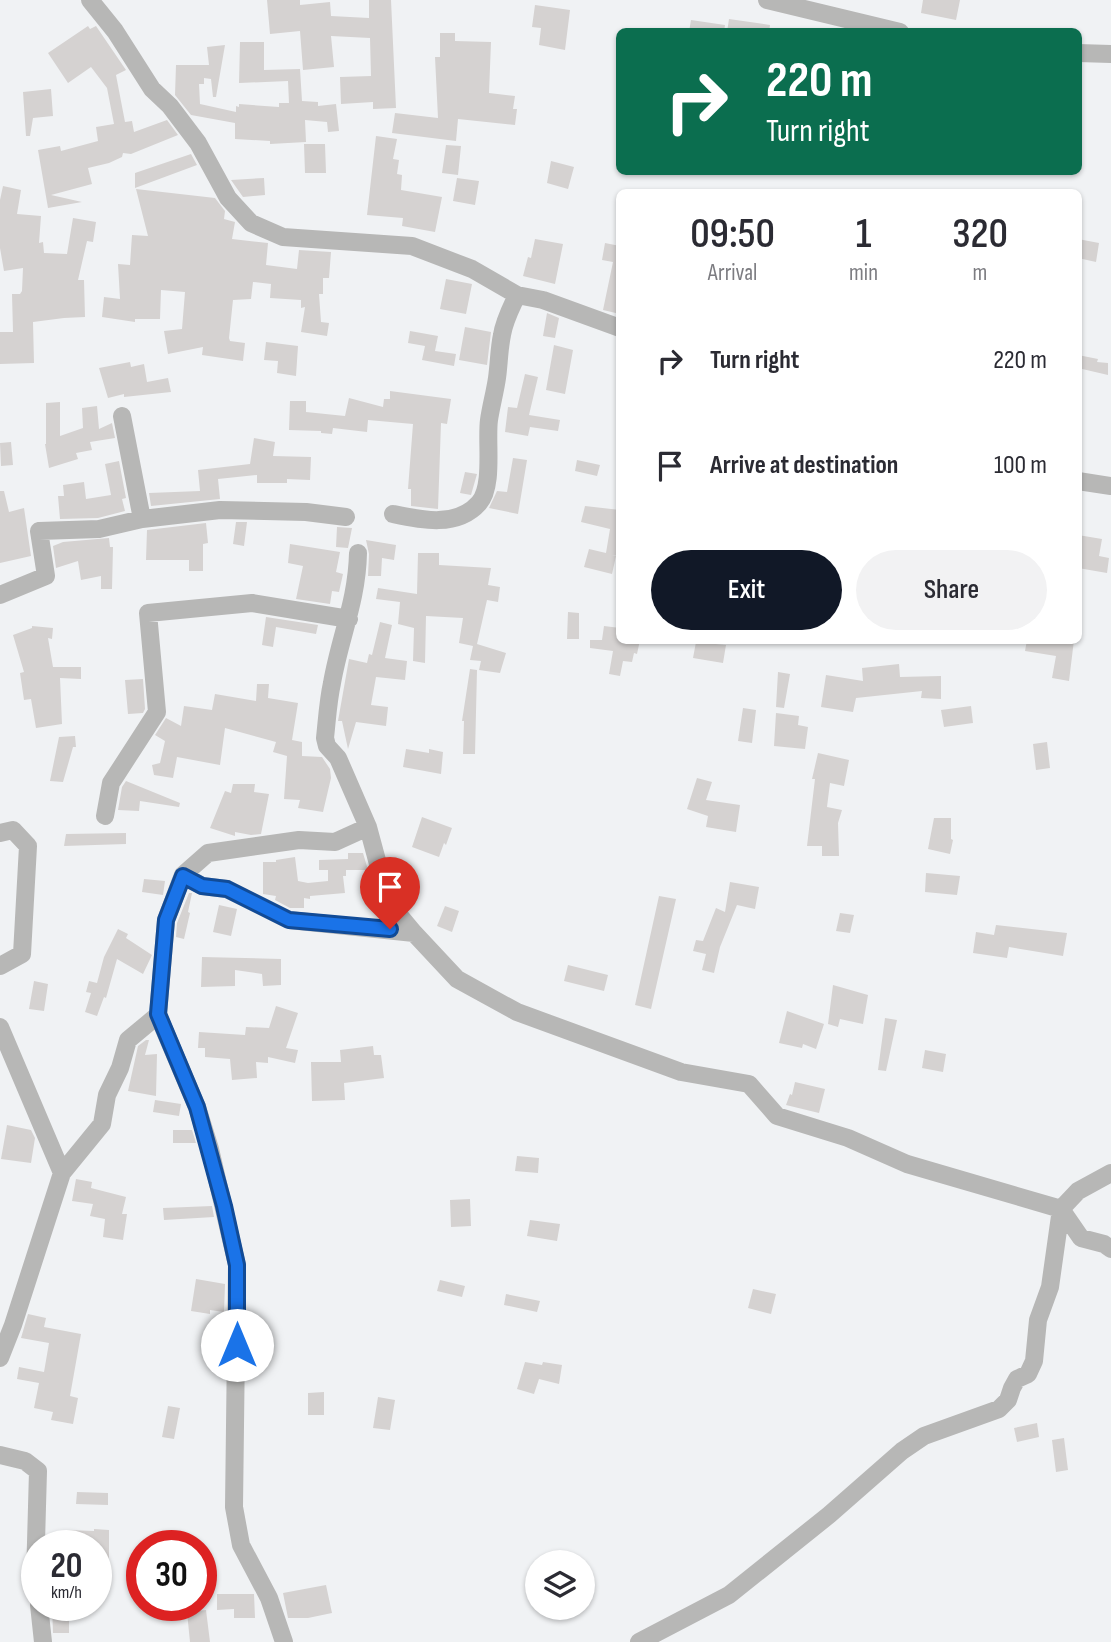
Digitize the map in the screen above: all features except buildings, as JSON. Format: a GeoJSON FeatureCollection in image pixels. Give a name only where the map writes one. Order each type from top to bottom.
{"type":"FeatureCollection","features":[{"type":"Feature","properties":{"kind":"street"},"geometry":{"type":"LineString","coordinates":[[90,0],[115,31],[152,89],[170,106],[198,143],[228,198],[251,223],[283,237],[412,246],[472,270],[517,295],[543,300],[616,327]]}},
{"type":"Feature","properties":{"kind":"street"},"geometry":{"type":"LineString","coordinates":[[767,0],[883,28]]}},
{"type":"Feature","properties":{"kind":"street"},"geometry":{"type":"LineString","coordinates":[[1082,53],[1111,54]]}},
{"type":"Feature","properties":{"kind":"street"},"geometry":{"type":"LineString","coordinates":[[393,514],[419,520],[441,520],[454,518],[481,502],[502,334],[517,295]]}},
{"type":"Feature","properties":{"kind":"street"},"geometry":{"type":"LineString","coordinates":[[122,416],[142,519]]}},
{"type":"Feature","properties":{"kind":"street"},"geometry":{"type":"LineString","coordinates":[[1082,481],[1111,485]]}},
{"type":"Feature","properties":{"kind":"street"},"geometry":{"type":"LineString","coordinates":[[0,595],[46,576],[39,531],[99,530],[142,519],[220,510],[306,512],[346,517]]}},
{"type":"Feature","properties":{"kind":"street"},"geometry":{"type":"LineString","coordinates":[[358,553],[349,619],[332,683],[325,738],[327,746],[338,758],[368,827],[378,864],[398,915],[457,979],[517,1012],[681,1072],[749,1084],[777,1116],[848,1138],[907,1164],[1061,1209],[1081,1238],[1104,1244],[1111,1249]]}},
{"type":"Feature","properties":{"kind":"street"},"geometry":{"type":"LineString","coordinates":[[105,816],[111,783],[157,712],[148,613],[252,603],[349,619]]}},
{"type":"Feature","properties":{"kind":"street"},"geometry":{"type":"LineString","coordinates":[[284,1642],[269,1598],[241,1545],[234,1507],[237,1265],[210,1149],[197,1107],[158,1014],[166,920],[183,876],[208,853],[299,840],[335,842],[368,827]]}},
{"type":"Feature","properties":{"kind":"street"},"geometry":{"type":"LineString","coordinates":[[0,833],[13,830],[28,846],[22,954],[0,966]]}},
{"type":"Feature","properties":{"kind":"street"},"geometry":{"type":"LineString","coordinates":[[183,876],[202,886],[227,889],[289,920],[414,933]]}},
{"type":"Feature","properties":{"kind":"street"},"geometry":{"type":"LineString","coordinates":[[0,1358],[62,1173],[102,1124],[107,1096],[120,1068],[128,1040],[158,1014]]}},
{"type":"Feature","properties":{"kind":"street"},"geometry":{"type":"LineString","coordinates":[[0,1027],[62,1173]]}},
{"type":"Feature","properties":{"kind":"street"},"geometry":{"type":"LineString","coordinates":[[639,1642],[729,1595],[829,1515],[902,1451],[924,1436],[1004,1405],[1017,1379],[1028,1374],[1034,1361],[1038,1320],[1050,1287],[1061,1209],[1078,1191],[1111,1173]]}},
{"type":"Feature","properties":{"kind":"street"},"geometry":{"type":"LineString","coordinates":[[0,1455],[25,1461],[38,1471],[36,1530]]}},
{"type":"Feature","properties":{"kind":"street"},"geometry":{"type":"LineString","coordinates":[[41,1621],[43,1642]]}},
{"type":"Feature","properties":{"kind":"route"},"geometry":{"type":"LineString","coordinates":[[237,1345],[237,1265],[224,1206],[197,1107],[158,1014],[166,920],[183,876],[202,886],[227,889],[289,920],[390,929]]}}]}
